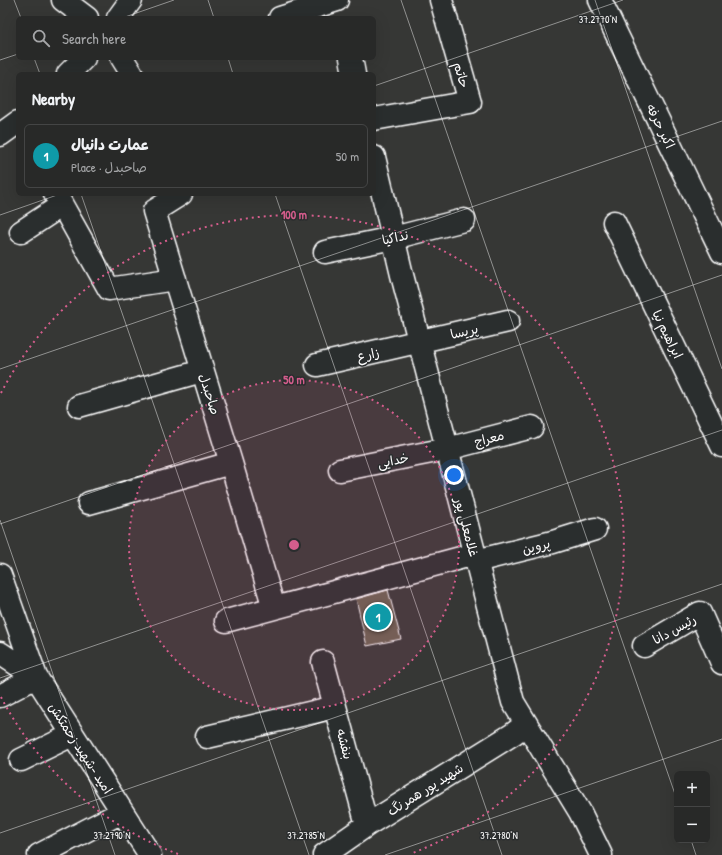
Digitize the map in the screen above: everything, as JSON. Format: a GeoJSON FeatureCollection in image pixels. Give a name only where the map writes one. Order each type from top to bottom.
{"type":"FeatureCollection","features":[{"type":"Feature","properties":{"kind":"street"},"geometry":{"type":"LineString","coordinates":[[63,0],[84,16]]}},
{"type":"Feature","properties":{"kind":"street"},"geometry":{"type":"LineString","coordinates":[[119,16],[131,0]]}},
{"type":"Feature","properties":{"kind":"street"},"geometry":{"type":"LineString","coordinates":[[286,16],[337,0],[341,16]]}},
{"type":"Feature","properties":{"kind":"street","name":"حاتم"},"geometry":{"type":"LineString","coordinates":[[376,119],[470,102],[441,0]]}},
{"type":"Feature","properties":{"kind":"street","name":"اکبر حرفه"},"geometry":{"type":"LineString","coordinates":[[600,0],[722,252]]}},
{"type":"Feature","properties":{"kind":"street"},"geometry":{"type":"LineString","coordinates":[[70,72],[82,60]]}},
{"type":"Feature","properties":{"kind":"street"},"geometry":{"type":"LineString","coordinates":[[123,60],[131,72]]}},
{"type":"Feature","properties":{"kind":"street"},"geometry":{"type":"LineString","coordinates":[[351,60],[354,72]]}},
{"type":"Feature","properties":{"kind":"street","name":"غلامعلی پور"},"geometry":{"type":"LineString","coordinates":[[376,166],[419,342],[513,702],[580,812],[601,855]]}},
{"type":"Feature","properties":{"kind":"street","name":"صاحبدل"},"geometry":{"type":"LineString","coordinates":[[178,196],[154,211],[274,608]]}},
{"type":"Feature","properties":{"kind":"street"},"geometry":{"type":"LineString","coordinates":[[21,232],[59,199],[109,289],[175,279]]}},
{"type":"Feature","properties":{"kind":"street","name":"نداکیا"},"geometry":{"type":"LineString","coordinates":[[325,252],[393,238],[464,220]]}},
{"type":"Feature","properties":{"kind":"street","name":"ابراهیم نیا"},"geometry":{"type":"LineString","coordinates":[[614,222],[722,446]]}},
{"type":"Feature","properties":{"kind":"street","name":"پریسا"},"geometry":{"type":"LineString","coordinates":[[419,342],[508,321]]}},
{"type":"Feature","properties":{"kind":"street","name":"زارع"},"geometry":{"type":"LineString","coordinates":[[317,365],[419,342]]}},
{"type":"Feature","properties":{"kind":"street"},"geometry":{"type":"LineString","coordinates":[[79,406],[202,371]]}},
{"type":"Feature","properties":{"kind":"street","name":"معراج"},"geometry":{"type":"LineString","coordinates":[[447,449],[532,427]]}},
{"type":"Feature","properties":{"kind":"street","name":"خدایی"},"geometry":{"type":"LineString","coordinates":[[340,470],[447,449]]}},
{"type":"Feature","properties":{"kind":"street"},"geometry":{"type":"LineString","coordinates":[[89,502],[231,462]]}},
{"type":"Feature","properties":{"kind":"street","name":"پروین"},"geometry":{"type":"LineString","coordinates":[[475,557],[553,542],[595,529]]}},
{"type":"Feature","properties":{"kind":"street"},"geometry":{"type":"LineString","coordinates":[[226,622],[274,608],[475,557]]}},
{"type":"Feature","properties":{"kind":"street"},"geometry":{"type":"LineString","coordinates":[[0,575],[36,678],[0,696]]}},
{"type":"Feature","properties":{"kind":"street","name":"رئیس دانا"},"geometry":{"type":"LineString","coordinates":[[644,646],[700,614],[722,663]]}},
{"type":"Feature","properties":{"kind":"street","name":"امید -شهید زحمتکش"},"geometry":{"type":"LineString","coordinates":[[0,653],[36,678],[150,855]]}},
{"type":"Feature","properties":{"kind":"street","name":"بنفشه"},"geometry":{"type":"LineString","coordinates":[[323,662],[367,825]]}},
{"type":"Feature","properties":{"kind":"street"},"geometry":{"type":"LineString","coordinates":[[206,737],[335,708]]}},
{"type":"Feature","properties":{"kind":"street","name":"شهید پور همرنگ"},"geometry":{"type":"LineString","coordinates":[[324,855],[367,825],[513,734],[526,724]]}},
{"type":"Feature","properties":{"kind":"street"},"geometry":{"type":"LineString","coordinates":[[21,760],[72,735]]}},
{"type":"Feature","properties":{"kind":"street"},"geometry":{"type":"LineString","coordinates":[[39,855],[122,812]]}},
{"type":"Feature","properties":{"kind":"building"},"geometry":{"type":"Polygon","coordinates":[[[388,590],[401,639],[367,646],[356,599],[388,590]]]}},
{"type":"Feature","properties":{"kind":"place","name":"عمارت دانیال"},"geometry":{"type":"Point","coordinates":[378,617]}}]}
